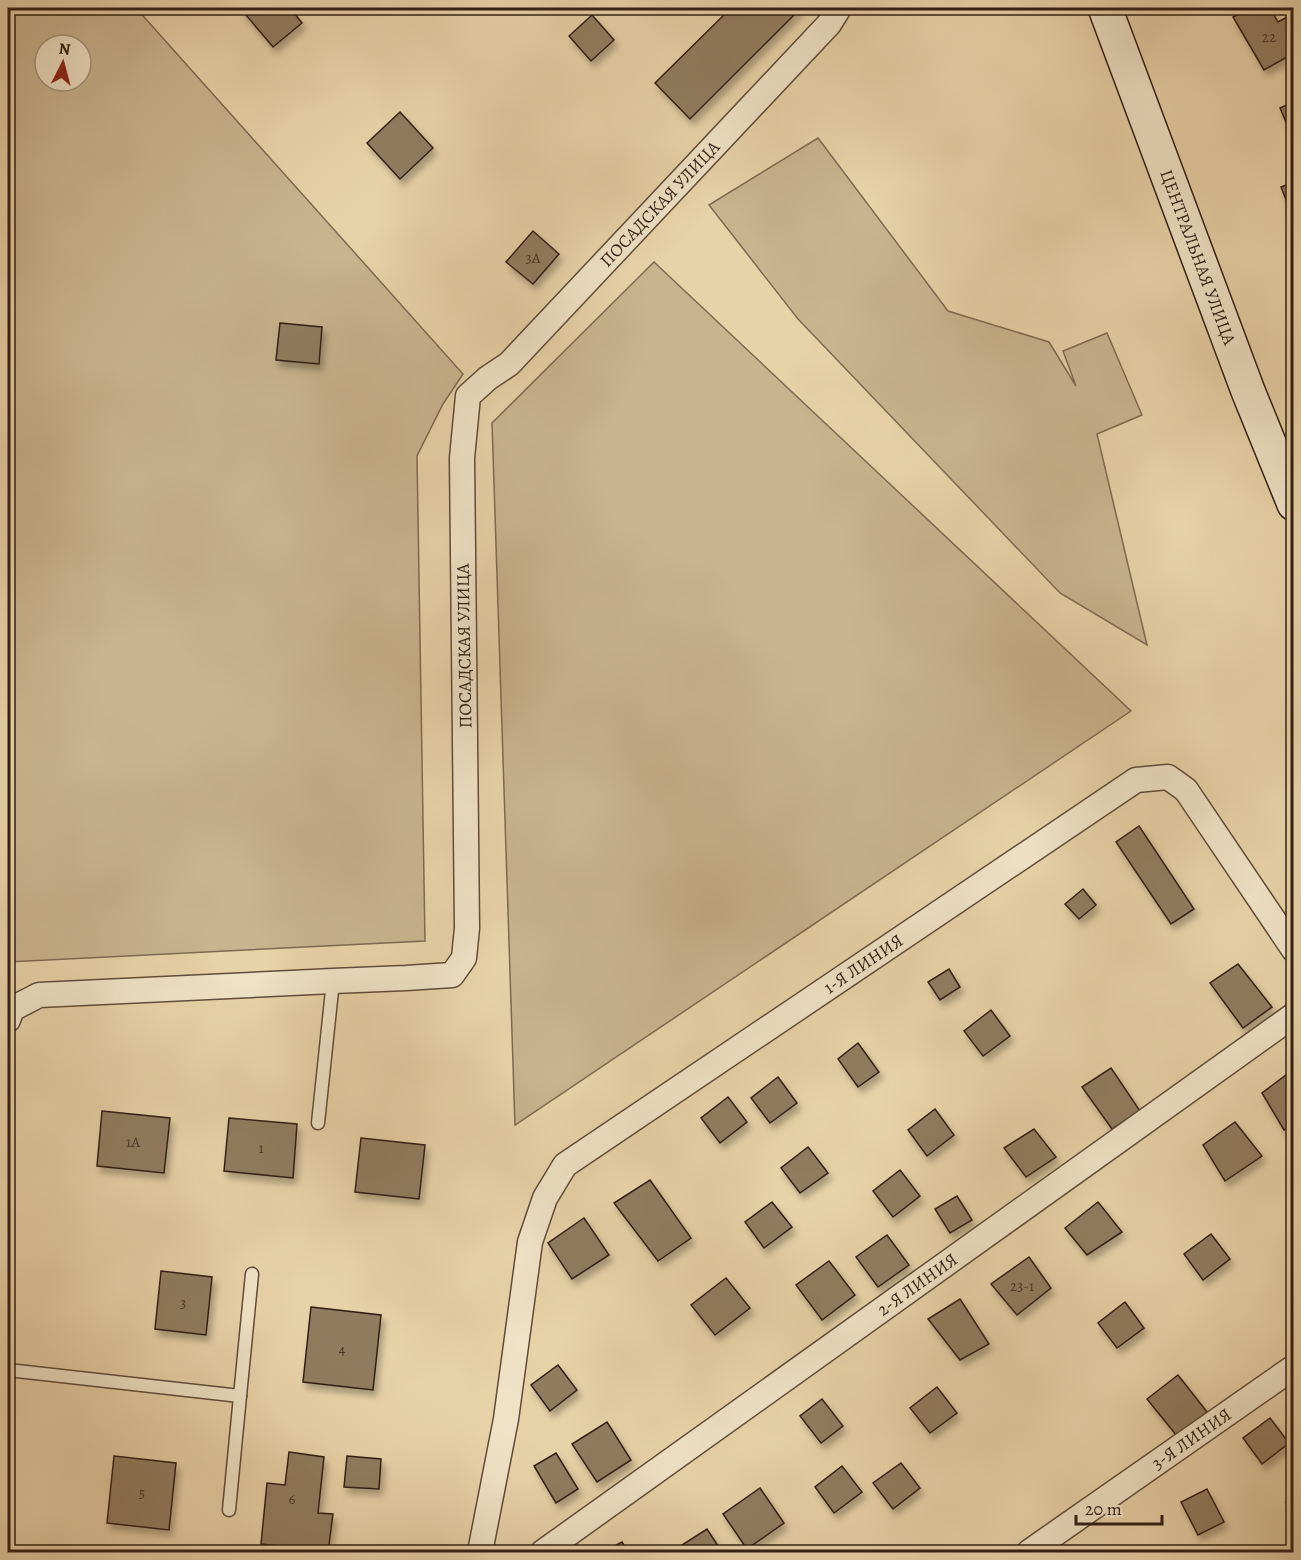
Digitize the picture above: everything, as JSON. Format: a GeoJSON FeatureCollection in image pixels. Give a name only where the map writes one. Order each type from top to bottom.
{"type":"FeatureCollection","features":[{"type":"Feature","properties":{"kind":"main road","name":"ЦЕНТРАЛЬНАЯ УЛИЦА"},"geometry":{"type":"LineString","coordinates":[[1105,8],[1248,391],[1293,504]]}},
{"type":"Feature","properties":{"kind":"street","name":"ПОСАДСКАЯ УЛИЦА"},"geometry":{"type":"LineString","coordinates":[[8,1020],[12,1009],[39,995],[452,975],[464,958],[467,928],[462,458],[468,396],[488,378],[509,364],[829,24],[839,8]]}},
{"type":"Feature","properties":{"kind":"street","name":"1-Я ЛИНИЯ"},"geometry":{"type":"LineString","coordinates":[[480,1552],[506,1419],[530,1242],[545,1198],[565,1166],[1136,780],[1168,777],[1186,789],[1293,950]]}},
{"type":"Feature","properties":{"kind":"street","name":"2-Я ЛИНИЯ"},"geometry":{"type":"LineString","coordinates":[[543,1552],[1293,1015]]}},
{"type":"Feature","properties":{"kind":"street","name":"3-Я ЛИНИЯ"},"geometry":{"type":"LineString","coordinates":[[1029,1552],[1293,1367]]}},
{"type":"Feature","properties":{"kind":"lane"},"geometry":{"type":"LineString","coordinates":[[318,1123],[333,981]]}},
{"type":"Feature","properties":{"kind":"lane"},"geometry":{"type":"LineString","coordinates":[[229,1510],[252,1274]]}},
{"type":"Feature","properties":{"kind":"lane"},"geometry":{"type":"LineString","coordinates":[[8,1370],[240,1395]]}},
{"type":"Feature","properties":{"kind":"shaded area"},"geometry":{"type":"Polygon","coordinates":[[[8,8],[136,8],[463,374],[443,404],[417,456],[425,941],[8,962],[8,8]]]}},
{"type":"Feature","properties":{"kind":"shaded area"},"geometry":{"type":"Polygon","coordinates":[[[818,138],[948,311],[1049,342],[1076,386],[1063,351],[1107,333],[1142,415],[1097,434],[1147,645],[1060,593],[798,319],[709,205],[818,138]]]}},
{"type":"Feature","properties":{"kind":"shaded area"},"geometry":{"type":"Polygon","coordinates":[[[654,262],[1131,711],[515,1125],[492,423],[654,262]]]}},
{"type":"Feature","properties":{"kind":"building"},"geometry":{"type":"Polygon","coordinates":[[[240,8],[290,8],[302,23],[273,47],[240,8]]]}},
{"type":"Feature","properties":{"kind":"building"},"geometry":{"type":"Polygon","coordinates":[[[731,8],[801,8],[690,119],[655,83],[731,8]]]}},
{"type":"Feature","properties":{"kind":"building"},"geometry":{"type":"Polygon","coordinates":[[[1249,8],[1270,8],[1278,22],[1294,13],[1294,53],[1264,70],[1233,17],[1249,8]]]}},
{"type":"Feature","properties":{"kind":"building"},"geometry":{"type":"Polygon","coordinates":[[[592,15],[614,40],[591,61],[569,36],[592,15]]]}},
{"type":"Feature","properties":{"kind":"building"},"geometry":{"type":"Polygon","coordinates":[[[1294,102],[1294,141],[1280,108],[1294,102]]]}},
{"type":"Feature","properties":{"kind":"building"},"geometry":{"type":"Polygon","coordinates":[[[400,112],[433,148],[400,179],[367,143],[400,112]]]}},
{"type":"Feature","properties":{"kind":"building"},"geometry":{"type":"Polygon","coordinates":[[[1294,182],[1294,220],[1281,187],[1294,182]]]}},
{"type":"Feature","properties":{"kind":"building"},"geometry":{"type":"Polygon","coordinates":[[[533,231],[559,254],[533,284],[506,262],[533,231]]]}},
{"type":"Feature","properties":{"kind":"building"},"geometry":{"type":"Polygon","coordinates":[[[280,323],[322,327],[319,364],[276,360],[280,323]]]}},
{"type":"Feature","properties":{"kind":"building"},"geometry":{"type":"Polygon","coordinates":[[[1139,826],[1194,909],[1171,924],[1116,842],[1139,826]]]}},
{"type":"Feature","properties":{"kind":"building"},"geometry":{"type":"Polygon","coordinates":[[[1083,889],[1096,905],[1079,919],[1065,904],[1083,889]]]}},
{"type":"Feature","properties":{"kind":"building"},"geometry":{"type":"Polygon","coordinates":[[[1238,964],[1272,1007],[1243,1028],[1210,983],[1238,964]]]}},
{"type":"Feature","properties":{"kind":"building"},"geometry":{"type":"Polygon","coordinates":[[[949,969],[960,987],[940,1000],[928,982],[949,969]]]}},
{"type":"Feature","properties":{"kind":"building"},"geometry":{"type":"Polygon","coordinates":[[[991,1010],[1010,1036],[983,1056],[964,1031],[991,1010]]]}},
{"type":"Feature","properties":{"kind":"building"},"geometry":{"type":"Polygon","coordinates":[[[858,1043],[879,1072],[858,1087],[838,1059],[858,1043]]]}},
{"type":"Feature","properties":{"kind":"building"},"geometry":{"type":"Polygon","coordinates":[[[1111,1068],[1140,1111],[1112,1129],[1082,1087],[1111,1068]]]}},
{"type":"Feature","properties":{"kind":"building"},"geometry":{"type":"Polygon","coordinates":[[[1294,1069],[1294,1124],[1284,1130],[1262,1093],[1294,1069]]]}},
{"type":"Feature","properties":{"kind":"building"},"geometry":{"type":"Polygon","coordinates":[[[778,1077],[797,1103],[770,1123],[751,1098],[778,1077]]]}},
{"type":"Feature","properties":{"kind":"building"},"geometry":{"type":"Polygon","coordinates":[[[728,1097],[747,1122],[720,1143],[701,1118],[728,1097]]]}},
{"type":"Feature","properties":{"kind":"building"},"geometry":{"type":"Polygon","coordinates":[[[935,1109],[954,1135],[927,1156],[908,1130],[935,1109]]]}},
{"type":"Feature","properties":{"kind":"building"},"geometry":{"type":"Polygon","coordinates":[[[102,1111],[170,1118],[164,1173],[97,1166],[102,1111]]]}},
{"type":"Feature","properties":{"kind":"building"},"geometry":{"type":"Polygon","coordinates":[[[229,1118],[297,1124],[293,1178],[224,1171],[229,1118]]]}},
{"type":"Feature","properties":{"kind":"building"},"geometry":{"type":"Polygon","coordinates":[[[1235,1122],[1262,1156],[1225,1181],[1203,1145],[1235,1122]]]}},
{"type":"Feature","properties":{"kind":"building"},"geometry":{"type":"Polygon","coordinates":[[[1034,1129],[1056,1157],[1026,1177],[1004,1148],[1034,1129]]]}},
{"type":"Feature","properties":{"kind":"building"},"geometry":{"type":"Polygon","coordinates":[[[361,1138],[425,1145],[419,1199],[355,1192],[361,1138]]]}},
{"type":"Feature","properties":{"kind":"building"},"geometry":{"type":"Polygon","coordinates":[[[808,1147],[828,1173],[800,1193],[781,1168],[808,1147]]]}},
{"type":"Feature","properties":{"kind":"building"},"geometry":{"type":"Polygon","coordinates":[[[900,1170],[920,1196],[893,1217],[873,1191],[900,1170]]]}},
{"type":"Feature","properties":{"kind":"building"},"geometry":{"type":"Polygon","coordinates":[[[650,1180],[691,1238],[658,1261],[614,1203],[650,1180]]]}},
{"type":"Feature","properties":{"kind":"building"},"geometry":{"type":"Polygon","coordinates":[[[957,1196],[972,1220],[950,1233],[935,1209],[957,1196]]]}},
{"type":"Feature","properties":{"kind":"building"},"geometry":{"type":"Polygon","coordinates":[[[772,1202],[792,1227],[764,1248],[745,1222],[772,1202]]]}},
{"type":"Feature","properties":{"kind":"building"},"geometry":{"type":"Polygon","coordinates":[[[1098,1202],[1122,1232],[1087,1255],[1065,1228],[1098,1202]]]}},
{"type":"Feature","properties":{"kind":"building"},"geometry":{"type":"Polygon","coordinates":[[[584,1218],[609,1255],[572,1279],[548,1243],[584,1218]]]}},
{"type":"Feature","properties":{"kind":"building"},"geometry":{"type":"Polygon","coordinates":[[[1211,1234],[1230,1259],[1203,1280],[1184,1254],[1211,1234]]]}},
{"type":"Feature","properties":{"kind":"building"},"geometry":{"type":"Polygon","coordinates":[[[887,1235],[909,1265],[878,1287],[856,1257],[887,1235]]]}},
{"type":"Feature","properties":{"kind":"building"},"geometry":{"type":"Polygon","coordinates":[[[1029,1257],[1051,1288],[1017,1315],[991,1284],[1029,1257]]]}},
{"type":"Feature","properties":{"kind":"building"},"geometry":{"type":"Polygon","coordinates":[[[829,1261],[855,1295],[822,1320],[796,1285],[829,1261]]]}},
{"type":"Feature","properties":{"kind":"building"},"geometry":{"type":"Polygon","coordinates":[[[161,1271],[212,1277],[206,1335],[155,1329],[161,1271]]]}},
{"type":"Feature","properties":{"kind":"building"},"geometry":{"type":"Polygon","coordinates":[[[726,1278],[750,1308],[715,1335],[691,1305],[726,1278]]]}},
{"type":"Feature","properties":{"kind":"building"},"geometry":{"type":"Polygon","coordinates":[[[960,1299],[989,1344],[960,1360],[928,1319],[960,1299]]]}},
{"type":"Feature","properties":{"kind":"building"},"geometry":{"type":"Polygon","coordinates":[[[1125,1302],[1144,1328],[1117,1348],[1098,1323],[1125,1302]]]}},
{"type":"Feature","properties":{"kind":"building"},"geometry":{"type":"Polygon","coordinates":[[[311,1307],[381,1315],[373,1390],[303,1382],[311,1307]]]}},
{"type":"Feature","properties":{"kind":"building"},"geometry":{"type":"Polygon","coordinates":[[[558,1365],[577,1390],[550,1411],[531,1385],[558,1365]]]}},
{"type":"Feature","properties":{"kind":"building"},"geometry":{"type":"Polygon","coordinates":[[[1178,1375],[1207,1412],[1177,1436],[1147,1399],[1178,1375]]]}},
{"type":"Feature","properties":{"kind":"building"},"geometry":{"type":"Polygon","coordinates":[[[937,1387],[957,1413],[930,1433],[910,1408],[937,1387]]]}},
{"type":"Feature","properties":{"kind":"building"},"geometry":{"type":"Polygon","coordinates":[[[822,1399],[843,1426],[821,1443],[800,1416],[822,1399]]]}},
{"type":"Feature","properties":{"kind":"building"},"geometry":{"type":"Polygon","coordinates":[[[1270,1418],[1289,1443],[1262,1464],[1243,1438],[1270,1418]]]}},
{"type":"Feature","properties":{"kind":"building"},"geometry":{"type":"Polygon","coordinates":[[[607,1422],[631,1460],[597,1482],[572,1444],[607,1422]]]}},
{"type":"Feature","properties":{"kind":"building"},"geometry":{"type":"Polygon","coordinates":[[[289,1452],[324,1457],[318,1513],[333,1514],[328,1552],[306,1552],[307,1549],[261,1544],[267,1483],[285,1485],[289,1452]]]}},
{"type":"Feature","properties":{"kind":"building"},"geometry":{"type":"Polygon","coordinates":[[[556,1453],[578,1489],[556,1503],[534,1466],[556,1453]]]}},
{"type":"Feature","properties":{"kind":"building"},"geometry":{"type":"Polygon","coordinates":[[[114,1456],[176,1463],[169,1530],[107,1523],[114,1456]]]}},
{"type":"Feature","properties":{"kind":"building"},"geometry":{"type":"Polygon","coordinates":[[[347,1456],[381,1459],[379,1489],[344,1487],[347,1456]]]}},
{"type":"Feature","properties":{"kind":"building"},"geometry":{"type":"Polygon","coordinates":[[[901,1463],[920,1488],[893,1509],[873,1483],[901,1463]]]}},
{"type":"Feature","properties":{"kind":"building"},"geometry":{"type":"Polygon","coordinates":[[[842,1466],[862,1492],[834,1513],[815,1487],[842,1466]]]}},
{"type":"Feature","properties":{"kind":"building"},"geometry":{"type":"Polygon","coordinates":[[[760,1488],[784,1523],[747,1549],[723,1514],[760,1488]]]}},
{"type":"Feature","properties":{"kind":"building"},"geometry":{"type":"Polygon","coordinates":[[[1207,1489],[1224,1522],[1198,1535],[1181,1502],[1207,1489]]]}},
{"type":"Feature","properties":{"kind":"building"},"geometry":{"type":"Polygon","coordinates":[[[1294,1497],[1294,1512],[1286,1502],[1294,1497]]]}},
{"type":"Feature","properties":{"kind":"building"},"geometry":{"type":"Polygon","coordinates":[[[707,1529],[722,1552],[671,1552],[707,1529]]]}},
{"type":"Feature","properties":{"kind":"building"},"geometry":{"type":"Polygon","coordinates":[[[622,1542],[628,1552],[603,1552],[622,1542]]]}}]}
